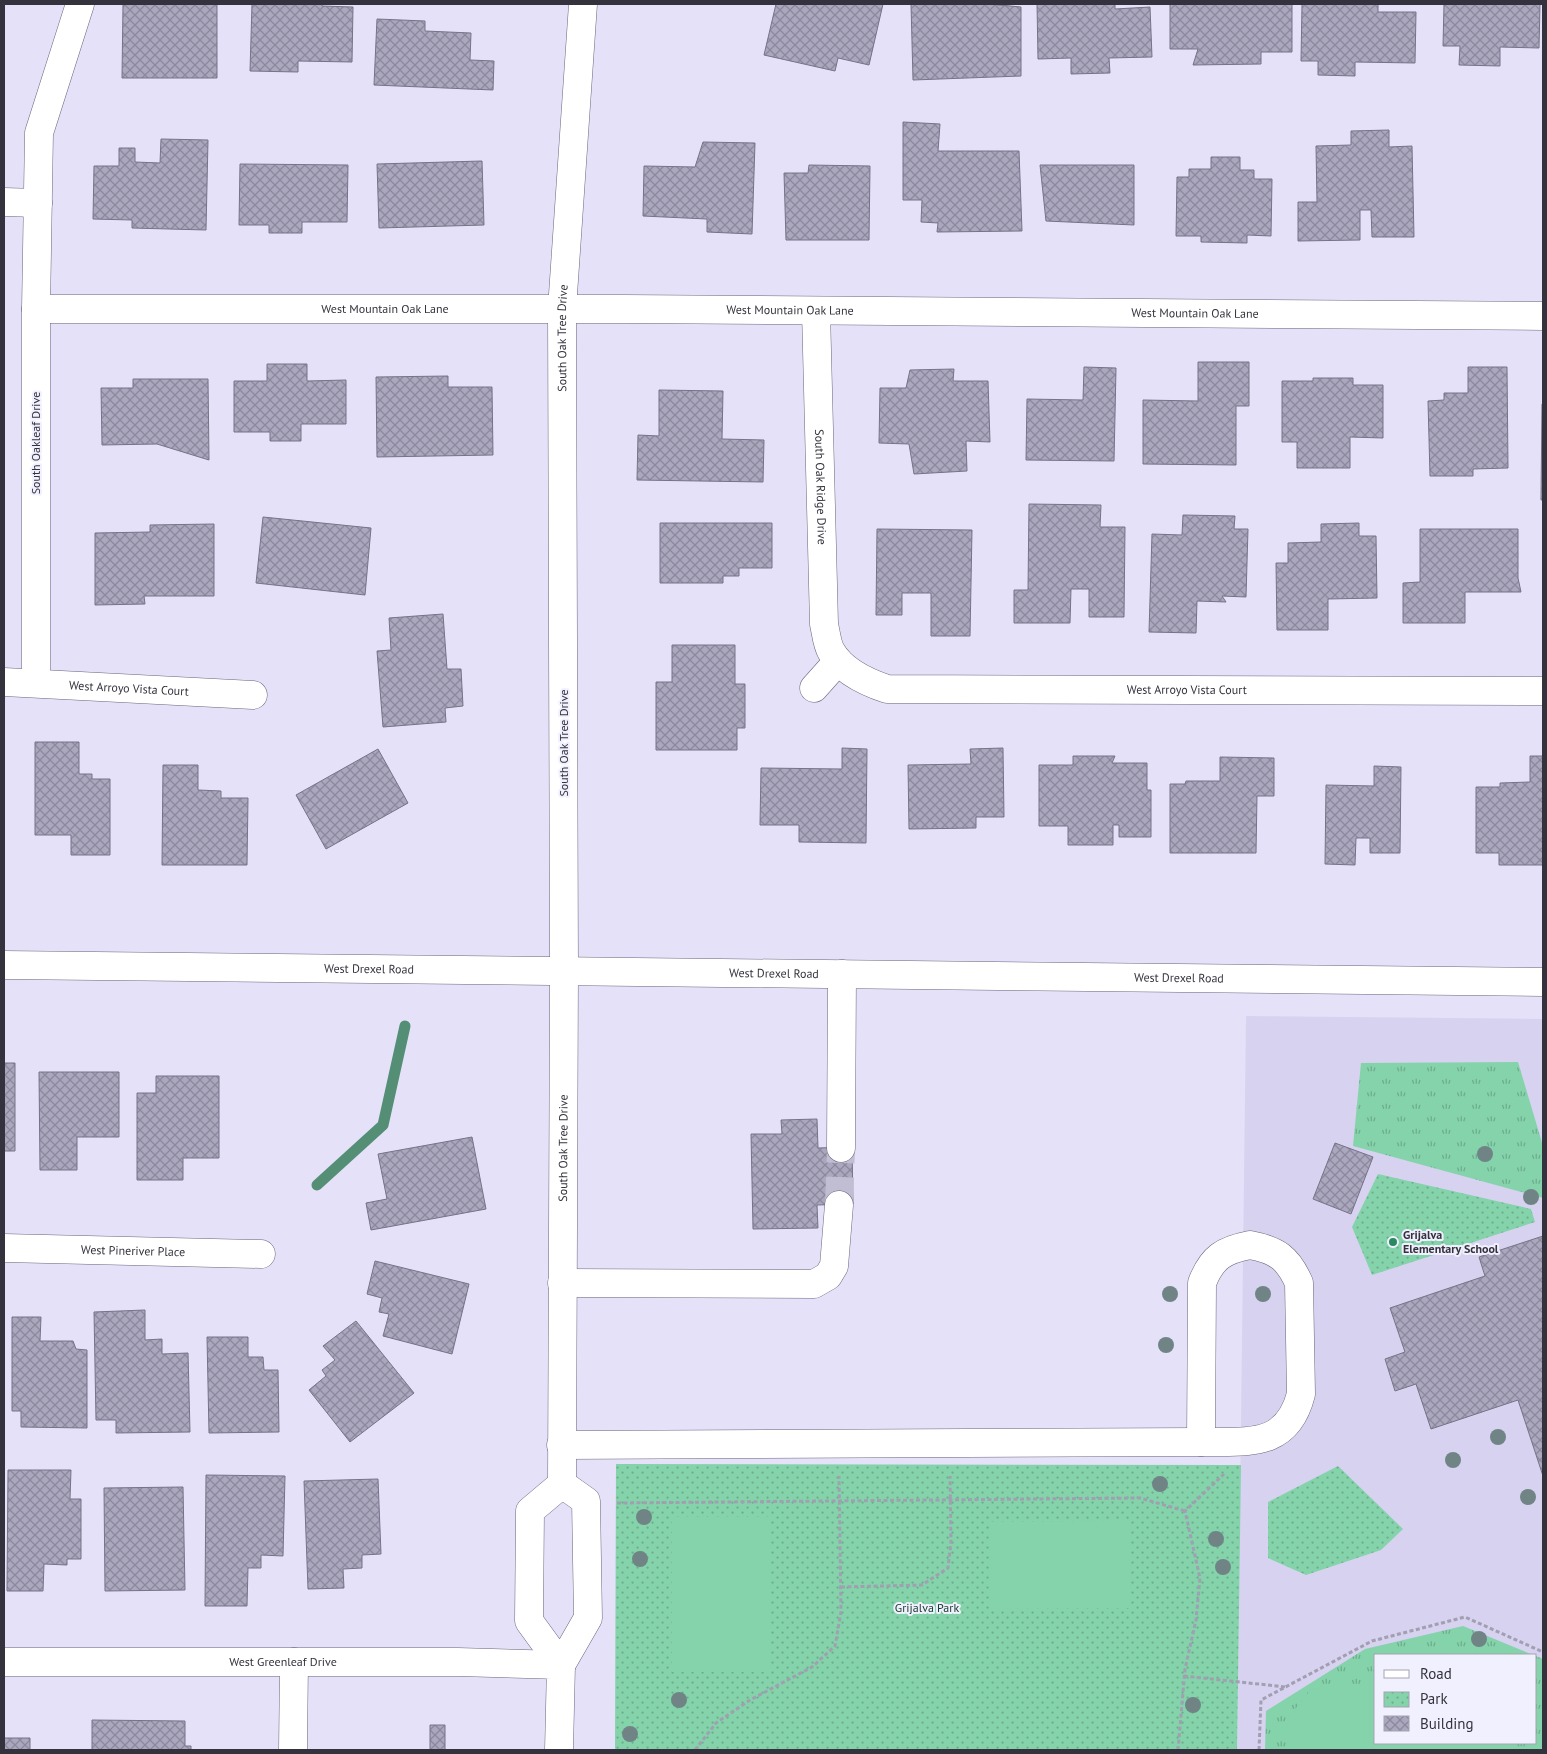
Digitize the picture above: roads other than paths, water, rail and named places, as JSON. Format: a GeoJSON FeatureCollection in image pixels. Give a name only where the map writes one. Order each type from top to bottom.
{"type":"FeatureCollection","features":[{"type":"Feature","properties":{"kind":"street","name":"South Oakleaf Drive"},"geometry":{"type":"LineString","coordinates":[[36,682],[36,309],[39,133],[80,4]]}},
{"type":"Feature","properties":{"kind":"street","name":"South Oak Tree Drive"},"geometry":{"type":"LineString","coordinates":[[562,1484],[564,971],[562,309],[583,4]]}},
{"type":"Feature","properties":{"kind":"street"},"geometry":{"type":"LineString","coordinates":[[4,202],[38,203]]}},
{"type":"Feature","properties":{"kind":"street","name":"West Mountain Oak Lane"},"geometry":{"type":"LineString","coordinates":[[36,309],[816,310],[1543,316]]}},
{"type":"Feature","properties":{"kind":"street","name":"South Oak Ridge Drive"},"geometry":{"type":"LineString","coordinates":[[816,310],[824,624],[830,650],[838,661]]}},
{"type":"Feature","properties":{"kind":"street"},"geometry":{"type":"LineString","coordinates":[[814,688],[838,661]]}},
{"type":"Feature","properties":{"kind":"street","name":"West Arroyo Vista Court"},"geometry":{"type":"LineString","coordinates":[[838,661],[868,683],[886,689],[1543,691]]}},
{"type":"Feature","properties":{"kind":"street","name":"West Arroyo Vista Court"},"geometry":{"type":"LineString","coordinates":[[4,682],[36,682],[253,695]]}},
{"type":"Feature","properties":{"kind":"street","name":"West Drexel Road"},"geometry":{"type":"LineString","coordinates":[[4,965],[1543,982]]}},
{"type":"Feature","properties":{"kind":"street"},"geometry":{"type":"LineString","coordinates":[[841,1148],[842,974]]}},
{"type":"Feature","properties":{"kind":"street"},"geometry":{"type":"LineString","coordinates":[[562,1283],[814,1284],[828,1276],[834,1266],[839,1205]]}},
{"type":"Feature","properties":{"kind":"street"},"geometry":{"type":"LineString","coordinates":[[561,1445],[1214,1442],[1262,1440],[1276,1434],[1289,1424],[1297,1410],[1301,1394],[1299,1283],[1292,1267],[1281,1255],[1267,1248],[1250,1245],[1234,1248],[1219,1255],[1208,1267],[1202,1283],[1214,1442]]}},
{"type":"Feature","properties":{"kind":"street","name":"West Pineriver Place"},"geometry":{"type":"LineString","coordinates":[[4,1248],[261,1254]]}},
{"type":"Feature","properties":{"kind":"street"},"geometry":{"type":"LineString","coordinates":[[559,1750],[561,1664],[588,1618],[586,1501],[562,1484],[530,1511],[529,1621],[561,1664]]}},
{"type":"Feature","properties":{"kind":"street","name":"West Greenleaf Drive"},"geometry":{"type":"LineString","coordinates":[[4,1662],[561,1664]]}},
{"type":"Feature","properties":{"kind":"street"},"geometry":{"type":"LineString","coordinates":[[293,1750],[294,1662]]}},
{"type":"Feature","properties":{"kind":"waterway"},"geometry":{"type":"LineString","coordinates":[[317,1185],[383,1125],[405,1026]]}},
{"type":"Feature","properties":{"kind":"tunnel"},"geometry":{"type":"LineString","coordinates":[[839,1205],[841,1148]]}},
{"type":"Feature","properties":{"kind":"place","name":"Grijalva Elementary School"},"geometry":{"type":"Point","coordinates":[1393,1242]}},
{"type":"Feature","properties":{"kind":"park label","name":"Grijalva Park"},"geometry":{"type":"Point","coordinates":[927,1608]}}]}
